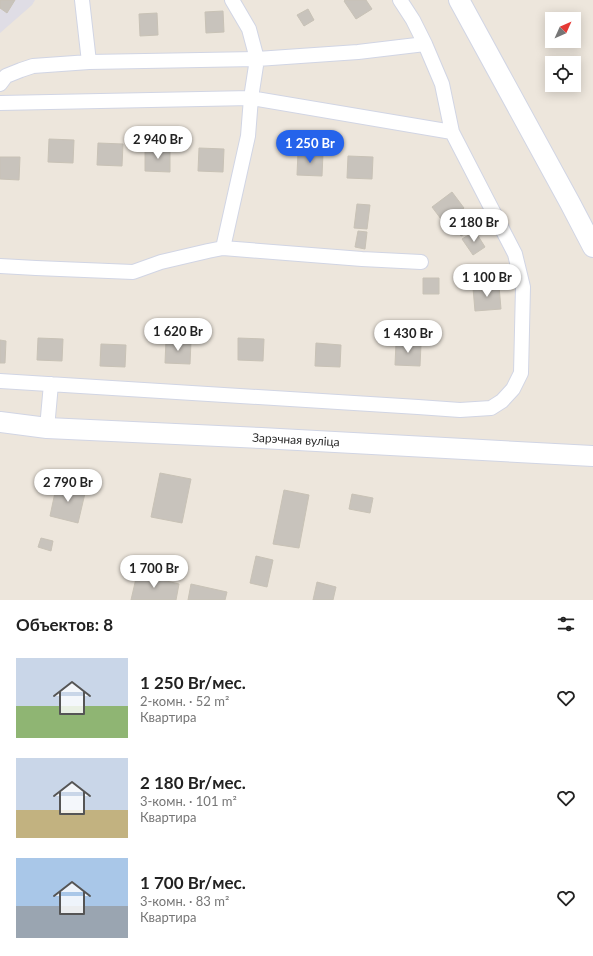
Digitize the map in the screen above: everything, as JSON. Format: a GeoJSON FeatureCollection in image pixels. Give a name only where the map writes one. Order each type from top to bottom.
{"type":"FeatureCollection","features":[{"type":"Feature","properties":{"kind":"street"},"geometry":{"type":"LineString","coordinates":[[82,0],[89,62]]}},
{"type":"Feature","properties":{"kind":"street"},"geometry":{"type":"LineString","coordinates":[[223,248],[248,136],[257,59],[249,29],[232,0]]}},
{"type":"Feature","properties":{"kind":"street"},"geometry":{"type":"LineString","coordinates":[[0,381],[460,410],[491,408],[502,401],[513,389],[521,374],[523,287],[515,254],[452,132],[442,84],[413,20],[400,0]]}},
{"type":"Feature","properties":{"kind":"street"},"geometry":{"type":"LineString","coordinates":[[459,0],[593,247]]}},
{"type":"Feature","properties":{"kind":"street"},"geometry":{"type":"LineString","coordinates":[[0,84],[6,76],[33,66],[89,62],[257,59],[358,52],[425,44]]}},
{"type":"Feature","properties":{"kind":"street"},"geometry":{"type":"LineString","coordinates":[[0,103],[252,98],[452,132]]}},
{"type":"Feature","properties":{"kind":"street"},"geometry":{"type":"LineString","coordinates":[[0,266],[133,272],[161,262],[223,248],[421,262]]}},
{"type":"Feature","properties":{"kind":"street"},"geometry":{"type":"LineString","coordinates":[[47,428],[51,384]]}},
{"type":"Feature","properties":{"kind":"street","name":"Зарэчная вуліца"},"geometry":{"type":"LineString","coordinates":[[0,422],[47,428],[269,438],[593,456]]}},
{"type":"Feature","properties":{"kind":"shaded area"},"geometry":{"type":"Polygon","coordinates":[[[0,0],[35,0],[32,5],[0,33],[0,0]]]}},
{"type":"Feature","properties":{"kind":"building"},"geometry":{"type":"Polygon","coordinates":[[[0,0],[15,0],[7,13],[0,8],[0,0]]]}},
{"type":"Feature","properties":{"kind":"building"},"geometry":{"type":"Polygon","coordinates":[[[366,0],[372,9],[356,19],[344,1],[366,0]]]}},
{"type":"Feature","properties":{"kind":"building"},"geometry":{"type":"Polygon","coordinates":[[[308,9],[314,20],[304,26],[297,15],[308,9]]]}},
{"type":"Feature","properties":{"kind":"building"},"geometry":{"type":"Polygon","coordinates":[[[223,11],[224,32],[206,33],[205,12],[223,11]]]}},
{"type":"Feature","properties":{"kind":"building"},"geometry":{"type":"Polygon","coordinates":[[[157,13],[158,35],[140,36],[139,14],[157,13]]]}},
{"type":"Feature","properties":{"kind":"building"},"geometry":{"type":"Polygon","coordinates":[[[49,139],[74,140],[73,163],[48,162],[49,139]]]}},
{"type":"Feature","properties":{"kind":"building"},"geometry":{"type":"Polygon","coordinates":[[[98,143],[123,144],[122,166],[97,165],[98,143]]]}},
{"type":"Feature","properties":{"kind":"building"},"geometry":{"type":"Polygon","coordinates":[[[199,148],[224,149],[223,172],[198,171],[199,148]]]}},
{"type":"Feature","properties":{"kind":"building"},"geometry":{"type":"Polygon","coordinates":[[[145,149],[170,150],[170,172],[145,171],[145,149]]]}},
{"type":"Feature","properties":{"kind":"building"},"geometry":{"type":"Polygon","coordinates":[[[298,152],[323,153],[322,176],[297,175],[298,152]]]}},
{"type":"Feature","properties":{"kind":"building"},"geometry":{"type":"Polygon","coordinates":[[[348,156],[373,157],[372,179],[347,178],[348,156]]]}},
{"type":"Feature","properties":{"kind":"building"},"geometry":{"type":"Polygon","coordinates":[[[0,157],[20,157],[19,180],[0,179],[0,157]]]}},
{"type":"Feature","properties":{"kind":"building"},"geometry":{"type":"Polygon","coordinates":[[[452,192],[464,208],[444,223],[432,207],[452,192]]]}},
{"type":"Feature","properties":{"kind":"building"},"geometry":{"type":"Polygon","coordinates":[[[357,204],[370,205],[367,229],[354,228],[357,204]]]}},
{"type":"Feature","properties":{"kind":"building"},"geometry":{"type":"Polygon","coordinates":[[[464,218],[471,230],[461,236],[453,225],[464,218]]]}},
{"type":"Feature","properties":{"kind":"building"},"geometry":{"type":"Polygon","coordinates":[[[358,231],[367,232],[365,249],[355,247],[358,231]]]}},
{"type":"Feature","properties":{"kind":"building"},"geometry":{"type":"Polygon","coordinates":[[[475,231],[485,247],[473,255],[462,239],[475,231]]]}},
{"type":"Feature","properties":{"kind":"building"},"geometry":{"type":"Polygon","coordinates":[[[423,278],[439,278],[439,294],[423,294],[423,278]]]}},
{"type":"Feature","properties":{"kind":"building"},"geometry":{"type":"Polygon","coordinates":[[[499,286],[501,309],[475,311],[473,288],[499,286]]]}},
{"type":"Feature","properties":{"kind":"building"},"geometry":{"type":"Polygon","coordinates":[[[38,338],[63,339],[62,361],[37,360],[38,338]]]}},
{"type":"Feature","properties":{"kind":"building"},"geometry":{"type":"Polygon","coordinates":[[[238,338],[264,339],[263,361],[238,360],[238,338]]]}},
{"type":"Feature","properties":{"kind":"building"},"geometry":{"type":"Polygon","coordinates":[[[0,340],[6,341],[5,363],[0,363],[0,340]]]}},
{"type":"Feature","properties":{"kind":"building"},"geometry":{"type":"Polygon","coordinates":[[[166,340],[191,341],[190,364],[165,363],[166,340]]]}},
{"type":"Feature","properties":{"kind":"building"},"geometry":{"type":"Polygon","coordinates":[[[316,343],[341,345],[340,367],[315,366],[316,343]]]}},
{"type":"Feature","properties":{"kind":"building"},"geometry":{"type":"Polygon","coordinates":[[[396,343],[421,344],[420,366],[395,365],[396,343]]]}},
{"type":"Feature","properties":{"kind":"building"},"geometry":{"type":"Polygon","coordinates":[[[101,344],[126,345],[125,367],[100,366],[101,344]]]}},
{"type":"Feature","properties":{"kind":"building"},"geometry":{"type":"Polygon","coordinates":[[[160,473],[191,479],[182,523],[151,517],[160,473]]]}},
{"type":"Feature","properties":{"kind":"building"},"geometry":{"type":"Polygon","coordinates":[[[57,483],[86,489],[78,523],[50,516],[57,483]]]}},
{"type":"Feature","properties":{"kind":"building"},"geometry":{"type":"Polygon","coordinates":[[[284,490],[309,495],[299,548],[273,544],[284,490]]]}},
{"type":"Feature","properties":{"kind":"building"},"geometry":{"type":"Polygon","coordinates":[[[352,494],[373,498],[370,513],[349,509],[352,494]]]}},
{"type":"Feature","properties":{"kind":"building"},"geometry":{"type":"Polygon","coordinates":[[[41,538],[53,541],[51,551],[38,547],[41,538]]]}},
{"type":"Feature","properties":{"kind":"building"},"geometry":{"type":"Polygon","coordinates":[[[256,556],[273,560],[267,587],[250,583],[256,556]]]}},
{"type":"Feature","properties":{"kind":"building"},"geometry":{"type":"Polygon","coordinates":[[[137,574],[179,584],[176,600],[131,600],[137,574]]]}},
{"type":"Feature","properties":{"kind":"building"},"geometry":{"type":"Polygon","coordinates":[[[317,582],[336,587],[333,600],[313,600],[317,582]]]}},
{"type":"Feature","properties":{"kind":"building"},"geometry":{"type":"Polygon","coordinates":[[[191,584],[227,592],[225,600],[188,600],[191,584]]]}}]}
